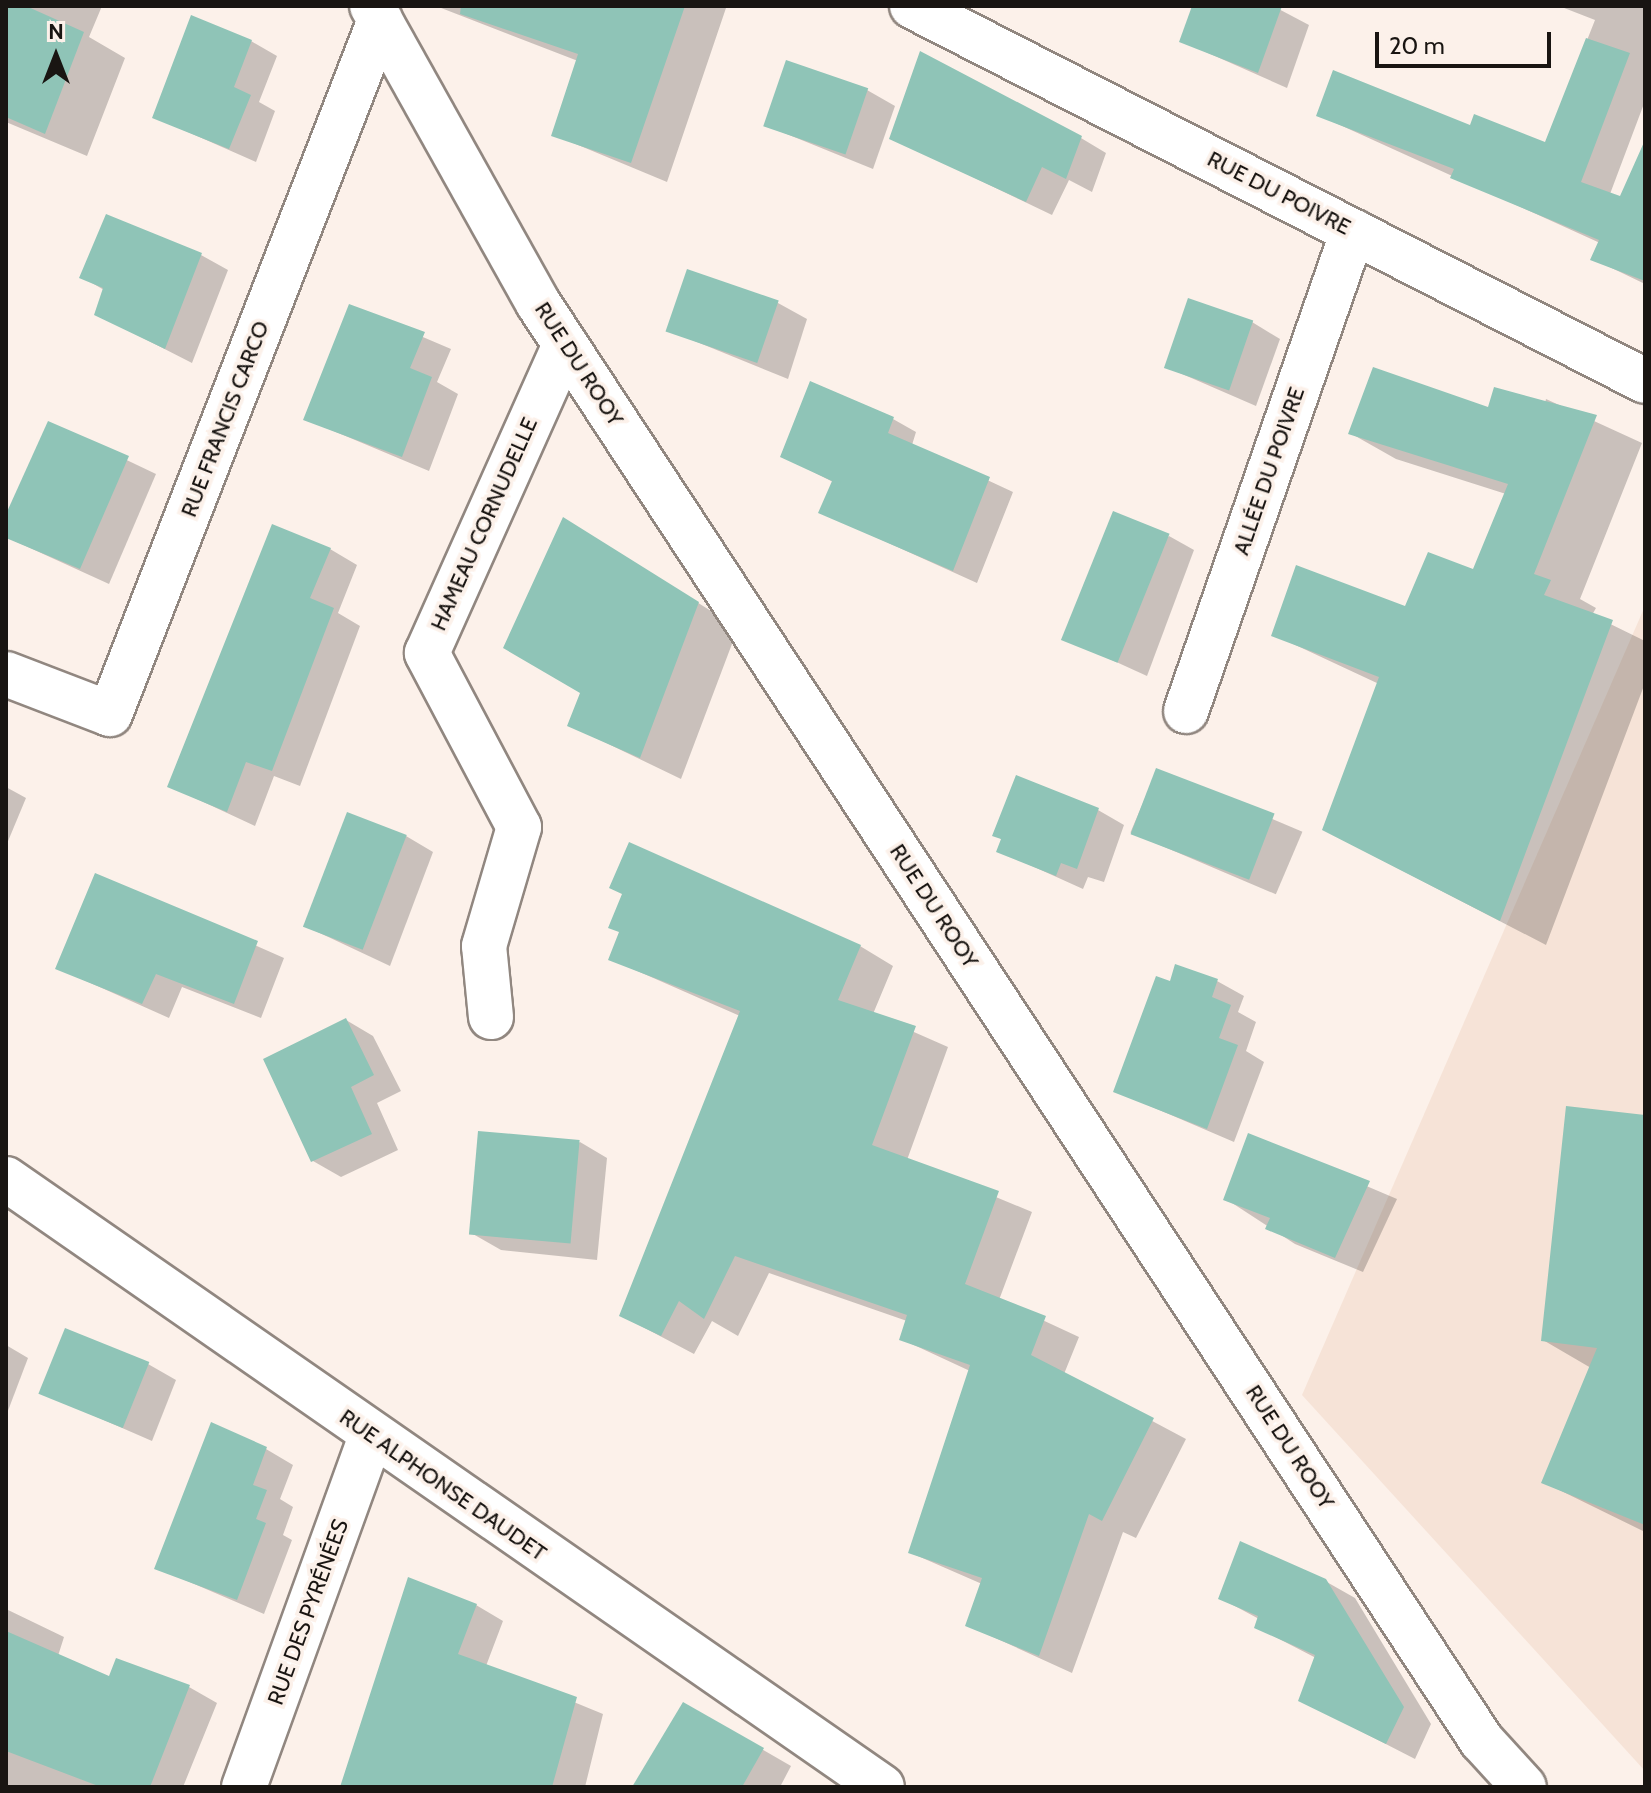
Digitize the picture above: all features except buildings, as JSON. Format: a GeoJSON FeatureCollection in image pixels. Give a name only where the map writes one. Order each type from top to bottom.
{"type":"FeatureCollection","features":[{"type":"Feature","properties":{"kind":"street","name":"RUE DU POIVRE"},"geometry":{"type":"LineString","coordinates":[[912,6],[1645,381]]}},
{"type":"Feature","properties":{"kind":"street","name":"RUE DU ROOY"},"geometry":{"type":"LineString","coordinates":[[376,13],[565,344],[1482,1741],[1524,1787]]}},
{"type":"Feature","properties":{"kind":"street","name":"RUE FRANCIS CARCO"},"geometry":{"type":"LineString","coordinates":[[6,674],[110,714],[376,13]]}},
{"type":"Feature","properties":{"kind":"street","name":"ALLÉE DU POIVRE"},"geometry":{"type":"LineString","coordinates":[[1186,711],[1353,231]]}},
{"type":"Feature","properties":{"kind":"street","name":"HAMEAU CORNUDELLE"},"geometry":{"type":"LineString","coordinates":[[491,1017],[484,946],[519,827],[427,653],[565,344]]}},
{"type":"Feature","properties":{"kind":"street","name":"RUE ALPHONSE DAUDET"},"geometry":{"type":"LineString","coordinates":[[6,1179],[371,1437],[882,1787]]}},
{"type":"Feature","properties":{"kind":"street","name":"RUE DES PYRÉNÉES"},"geometry":{"type":"LineString","coordinates":[[244,1787],[371,1437]]}},
{"type":"Feature","properties":{"kind":"shaded area"},"geometry":{"type":"Polygon","coordinates":[[[1645,606],[1645,1771],[1302,1395],[1645,606]]]}}]}
